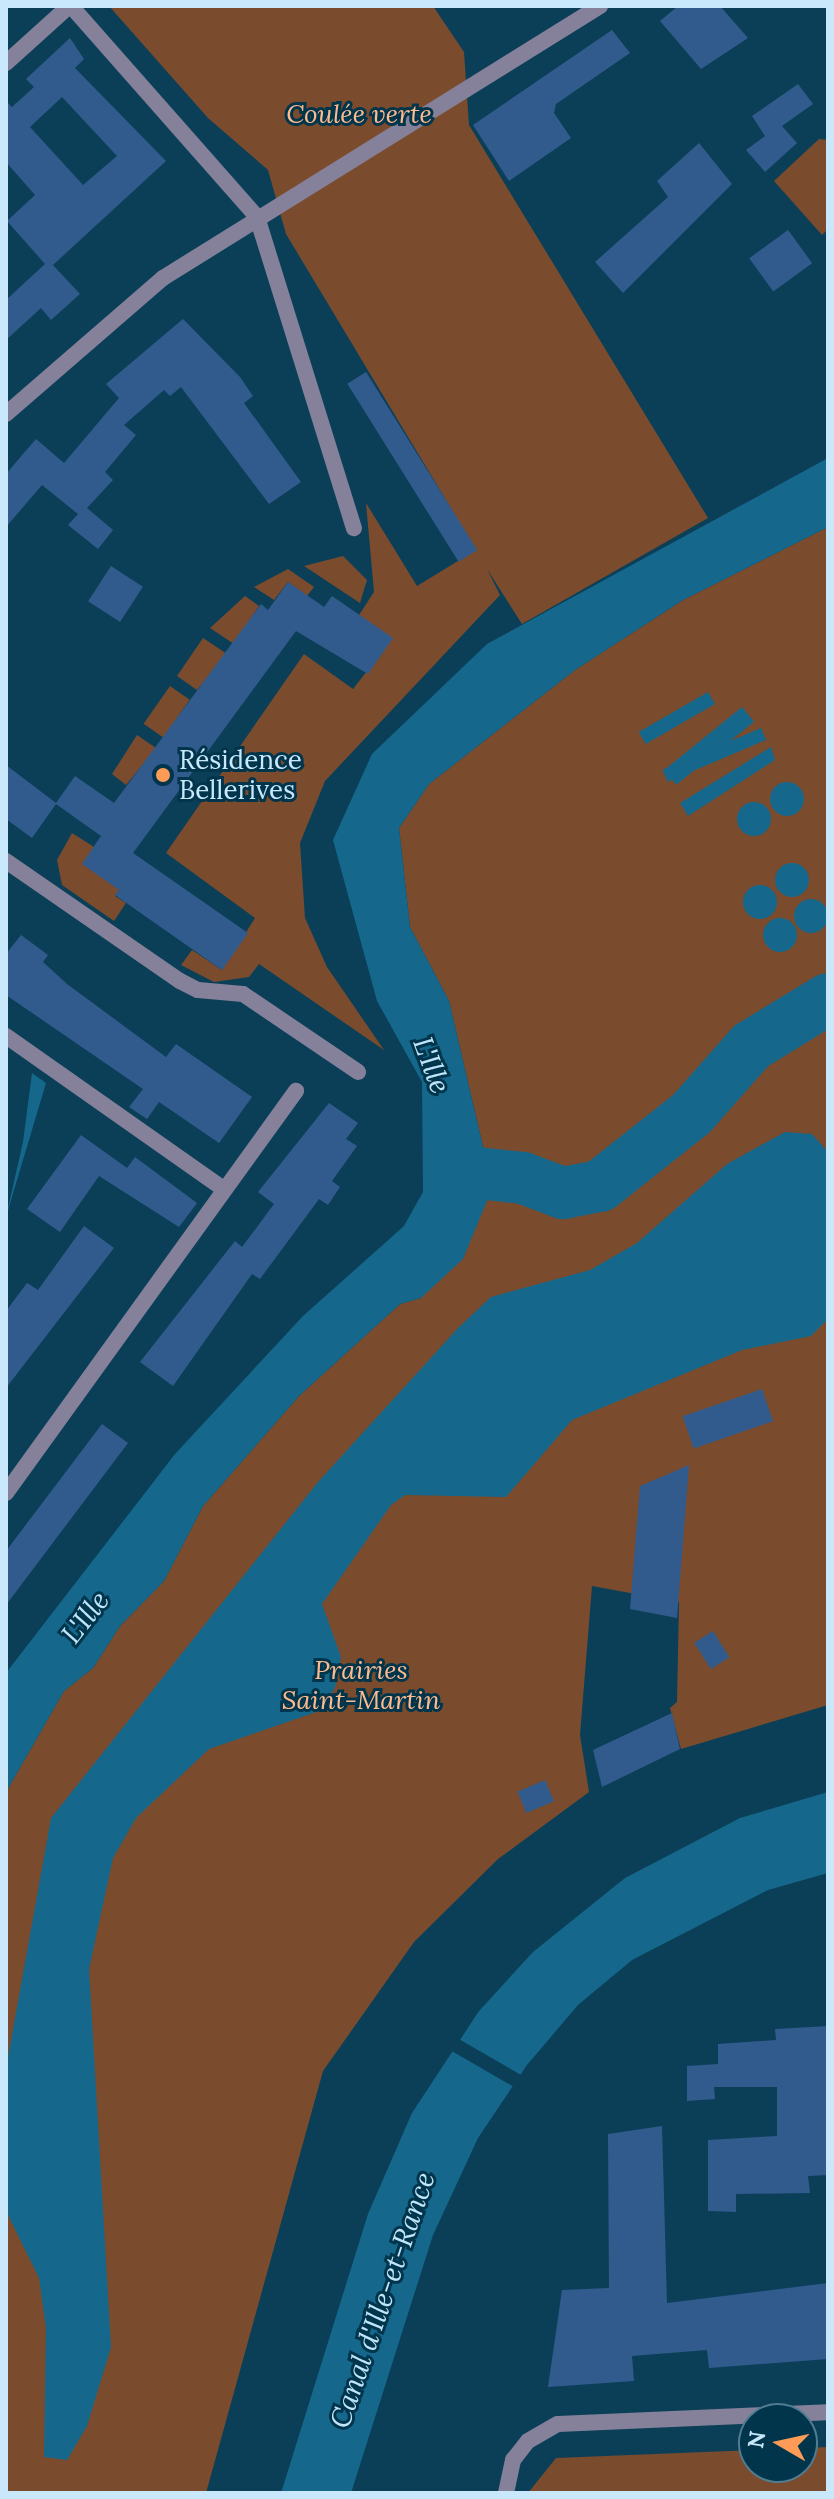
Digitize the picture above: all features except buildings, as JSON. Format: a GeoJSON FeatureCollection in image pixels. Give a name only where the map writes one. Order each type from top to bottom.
{"type":"FeatureCollection","features":[{"type":"Feature","properties":{"kind":"street"},"geometry":{"type":"LineString","coordinates":[[6,63],[70,6],[257,217],[354,528]]}},
{"type":"Feature","properties":{"kind":"street"},"geometry":{"type":"LineString","coordinates":[[6,414],[131,302],[257,217],[600,6]]}},
{"type":"Feature","properties":{"kind":"street"},"geometry":{"type":"LineString","coordinates":[[6,861],[180,981],[198,990],[243,994],[358,1072]]}},
{"type":"Feature","properties":{"kind":"street"},"geometry":{"type":"LineString","coordinates":[[6,1036],[224,1189]]}},
{"type":"Feature","properties":{"kind":"street"},"geometry":{"type":"LineString","coordinates":[[6,1493],[296,1091]]}},
{"type":"Feature","properties":{"kind":"street"},"geometry":{"type":"LineString","coordinates":[[506,2493],[513,2460],[528,2441],[558,2424],[828,2412]]}},
{"type":"Feature","properties":{"kind":"green space","name":"Coulée verte"},"geometry":{"type":"Polygon","coordinates":[[[109,6],[433,6],[464,52],[469,125],[708,518],[522,624],[487,569],[500,595],[325,781],[300,843],[305,918],[327,967],[384,1050],[259,964],[249,977],[214,982],[181,965],[192,950],[222,970],[255,918],[166,853],[304,654],[353,689],[392,639],[359,615],[374,592],[366,503],[417,586],[476,550],[286,234],[268,170],[208,118],[109,6]]]}},
{"type":"Feature","properties":{"kind":"green space"},"geometry":{"type":"Polygon","coordinates":[[[819,139],[828,140],[828,229],[822,235],[774,181],[819,139]]]}},
{"type":"Feature","properties":{"kind":"green space","name":"Prairies Saint-Martin"},"geometry":{"type":"Polygon","coordinates":[[[828,527],[828,1705],[681,1749],[670,1708],[677,1702],[679,1602],[592,1586],[580,1735],[589,1792],[498,1859],[414,1942],[323,2071],[206,2493],[6,2493],[6,1792],[64,1691],[93,1668],[120,1626],[164,1581],[203,1506],[299,1396],[400,1304],[421,1298],[496,1179],[519,1180],[518,1172],[484,1151],[449,1001],[410,927],[399,828],[429,784],[575,670],[683,600],[828,527]]]}},
{"type":"Feature","properties":{"kind":"green space"},"geometry":{"type":"Polygon","coordinates":[[[343,556],[367,580],[360,603],[304,566],[343,556]]]}},
{"type":"Feature","properties":{"kind":"green space"},"geometry":{"type":"Polygon","coordinates":[[[288,569],[314,587],[307,596],[288,582],[274,600],[254,587],[288,569]]]}},
{"type":"Feature","properties":{"kind":"green space"},"geometry":{"type":"Polygon","coordinates":[[[245,596],[259,606],[234,644],[210,628],[245,596]]]}},
{"type":"Feature","properties":{"kind":"green space"},"geometry":{"type":"Polygon","coordinates":[[[203,638],[227,654],[197,690],[177,676],[203,638]]]}},
{"type":"Feature","properties":{"kind":"green space"},"geometry":{"type":"Polygon","coordinates":[[[170,686],[190,700],[163,737],[144,724],[170,686]]]}},
{"type":"Feature","properties":{"kind":"green space"},"geometry":{"type":"Polygon","coordinates":[[[137,735],[156,748],[126,785],[112,774],[137,735]]]}},
{"type":"Feature","properties":{"kind":"green space"},"geometry":{"type":"Polygon","coordinates":[[[72,833],[94,847],[119,890],[115,896],[126,903],[114,921],[62,885],[57,860],[72,833]]]}},
{"type":"Feature","properties":{"kind":"green space"},"geometry":{"type":"Polygon","coordinates":[[[818,2447],[828,2447],[828,2493],[528,2493],[556,2458],[738,2451],[738,2483],[818,2483],[818,2447]]]}},
{"type":"Feature","properties":{"kind":"water","name":"L'Ille"},"geometry":{"type":"Polygon","coordinates":[[[828,458],[828,527],[683,600],[575,670],[429,784],[399,828],[410,927],[449,1001],[484,1151],[523,1178],[496,1179],[463,1259],[421,1298],[400,1304],[299,1396],[203,1506],[164,1581],[120,1626],[93,1668],[64,1691],[6,1792],[6,1673],[175,1454],[303,1316],[404,1226],[423,1192],[422,1082],[377,1001],[333,840],[372,754],[487,644],[828,458]]]}},
{"type":"Feature","properties":{"kind":"water"},"geometry":{"type":"Polygon","coordinates":[[[708,692],[715,704],[646,744],[639,732],[708,692]]]}},
{"type":"Feature","properties":{"kind":"water"},"geometry":{"type":"Polygon","coordinates":[[[742,707],[754,722],[676,785],[664,770],[742,707]]]}},
{"type":"Feature","properties":{"kind":"water"},"geometry":{"type":"Polygon","coordinates":[[[761,728],[766,740],[668,782],[663,770],[761,728]]]}},
{"type":"Feature","properties":{"kind":"water"},"geometry":{"type":"Polygon","coordinates":[[[771,747],[775,760],[688,816],[680,803],[771,747]]]}},
{"type":"Feature","properties":{"kind":"water"},"geometry":{"type":"Polygon","coordinates":[[[787,782],[799,787],[804,799],[799,811],[787,816],[775,811],[770,799],[775,787],[787,782]]]}},
{"type":"Feature","properties":{"kind":"water"},"geometry":{"type":"Polygon","coordinates":[[[754,802],[766,807],[771,819],[766,831],[754,836],[742,831],[737,819],[742,807],[754,802]]]}},
{"type":"Feature","properties":{"kind":"water"},"geometry":{"type":"Polygon","coordinates":[[[792,863],[804,868],[809,880],[804,892],[792,897],[780,892],[775,880],[780,868],[792,863]]]}},
{"type":"Feature","properties":{"kind":"water"},"geometry":{"type":"Polygon","coordinates":[[[760,885],[772,890],[777,902],[772,914],[760,919],[748,914],[743,902],[748,890],[760,885]]]}},
{"type":"Feature","properties":{"kind":"water"},"geometry":{"type":"Polygon","coordinates":[[[811,899],[823,904],[828,916],[823,928],[811,933],[799,928],[794,916],[799,904],[811,899]]]}},
{"type":"Feature","properties":{"kind":"water"},"geometry":{"type":"Polygon","coordinates":[[[780,918],[792,923],[797,935],[792,947],[780,952],[768,947],[763,935],[768,923],[780,918]]]}},
{"type":"Feature","properties":{"kind":"water"},"geometry":{"type":"Polygon","coordinates":[[[32,1073],[46,1083],[6,1217],[23,1142],[32,1073]]]}},
{"type":"Feature","properties":{"kind":"water"},"geometry":{"type":"Polygon","coordinates":[[[785,1132],[812,1134],[828,1152],[828,1319],[811,1336],[742,1350],[572,1420],[506,1497],[405,1495],[391,1505],[322,1604],[341,1657],[335,1688],[319,1711],[209,1749],[136,1818],[113,1858],[89,1969],[111,2347],[87,2426],[67,2460],[44,2457],[46,2328],[39,2278],[6,2211],[6,2068],[51,1818],[318,1482],[458,1328],[491,1297],[590,1270],[637,1243],[727,1164],[785,1132]]]}},
{"type":"Feature","properties":{"kind":"water","name":"Canal d'Ille-et-Rance"},"geometry":{"type":"Polygon","coordinates":[[[828,1792],[828,1873],[768,1890],[632,1960],[578,2005],[527,2065],[478,2138],[433,2235],[351,2493],[281,2493],[368,2214],[412,2113],[479,2011],[533,1952],[625,1878],[740,1818],[828,1792]]]}},
{"type":"Feature","properties":{"kind":"pier"},"geometry":{"type":"Polygon","coordinates":[[[457,2038],[524,2076],[517,2089],[450,2050],[457,2038]]]}},
{"type":"Feature","properties":{"kind":"waterway"},"geometry":{"type":"LineString","coordinates":[[459,1171],[523,1178],[563,1193],[600,1186],[692,1113],[751,1046],[828,999]]}},
{"type":"Feature","properties":{"kind":"place","name":"Résidence Bellerives"},"geometry":{"type":"Point","coordinates":[163,775]}}]}
